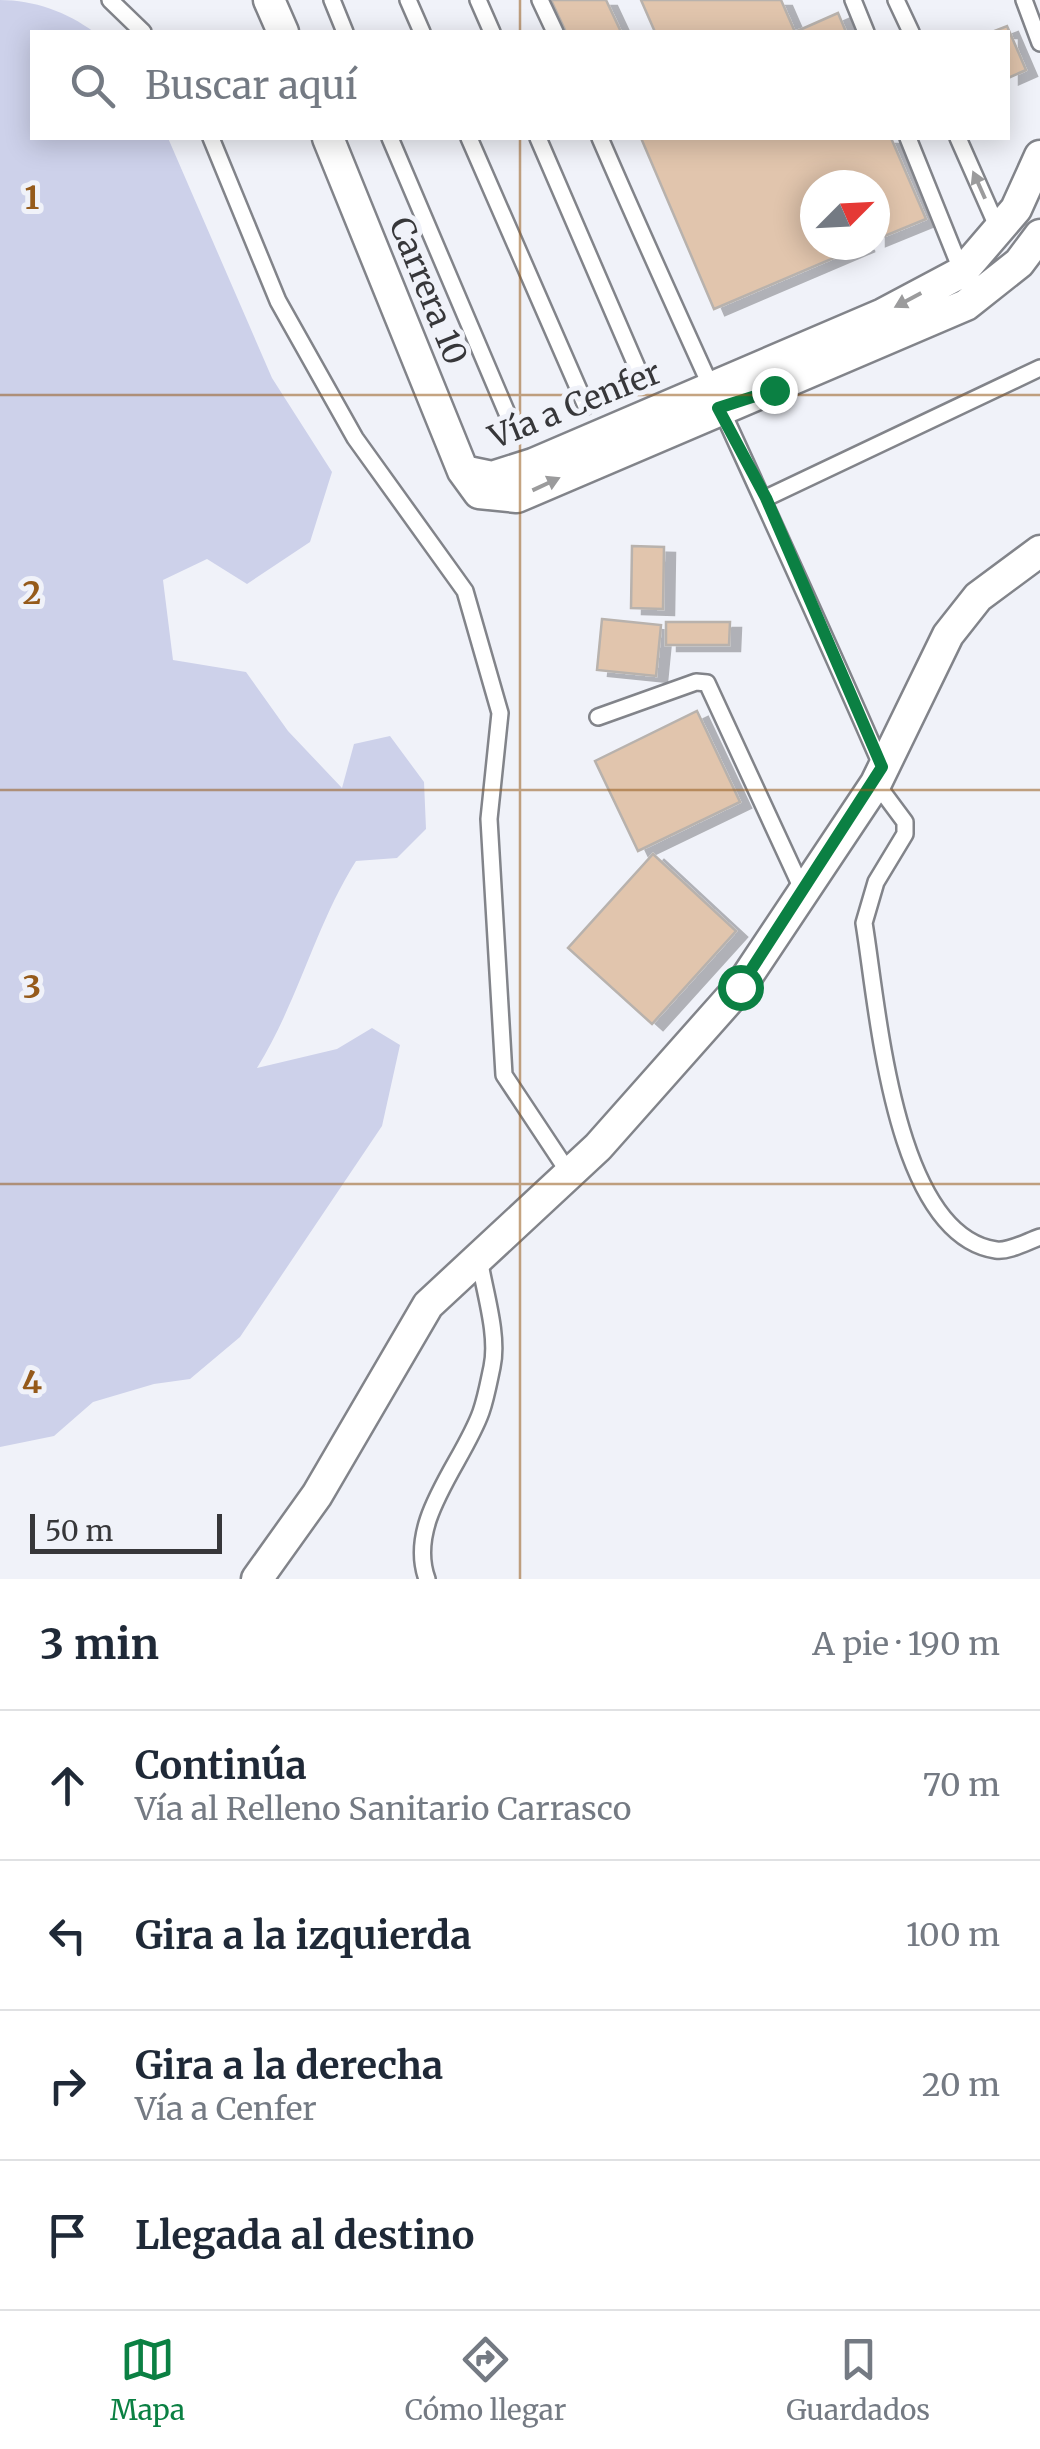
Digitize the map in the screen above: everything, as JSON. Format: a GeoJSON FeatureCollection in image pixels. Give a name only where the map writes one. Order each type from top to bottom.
{"type":"FeatureCollection","features":[{"type":"Feature","properties":{"kind":"street"},"geometry":{"type":"LineString","coordinates":[[269,0],[282,30]]}},
{"type":"Feature","properties":{"kind":"street","name":"Carrera 10"},"geometry":{"type":"LineString","coordinates":[[330,140],[463,472]]}},
{"type":"Feature","properties":{"kind":"street","name":"Vía a Cenfer"},"geometry":{"type":"LineString","coordinates":[[463,472],[479,493],[517,497],[962,272],[1000,232],[1040,156]]}},
{"type":"Feature","properties":{"kind":"street","name":"Vía a Cenfer"},"geometry":{"type":"LineString","coordinates":[[713,397],[774,390],[966,306],[1020,263],[1040,234]]}},
{"type":"Feature","properties":{"kind":"street"},"geometry":{"type":"LineString","coordinates":[[257,1579],[317,1495],[428,1305],[478,1254],[598,1147],[740,987],[879,775],[948,636],[978,598],[1040,552]]}},
{"type":"Feature","properties":{"kind":"lane"},"geometry":{"type":"LineString","coordinates":[[110,0],[140,30]]}},
{"type":"Feature","properties":{"kind":"lane"},"geometry":{"type":"LineString","coordinates":[[332,0],[345,30]]}},
{"type":"Feature","properties":{"kind":"lane"},"geometry":{"type":"LineString","coordinates":[[408,0],[421,30]]}},
{"type":"Feature","properties":{"kind":"lane"},"geometry":{"type":"LineString","coordinates":[[478,0],[491,30]]}},
{"type":"Feature","properties":{"kind":"lane"},"geometry":{"type":"LineString","coordinates":[[540,0],[553,30]]}},
{"type":"Feature","properties":{"kind":"lane"},"geometry":{"type":"LineString","coordinates":[[853,0],[865,30]]}},
{"type":"Feature","properties":{"kind":"lane"},"geometry":{"type":"LineString","coordinates":[[896,0],[910,30]]}},
{"type":"Feature","properties":{"kind":"lane"},"geometry":{"type":"LineString","coordinates":[[1024,0],[1040,44]]}},
{"type":"Feature","properties":{"kind":"lane"},"geometry":{"type":"LineString","coordinates":[[212,140],[278,301],[355,438],[465,591],[500,714],[489,819],[504,1075],[570,1173]]}},
{"type":"Feature","properties":{"kind":"lane"},"geometry":{"type":"LineString","coordinates":[[391,140],[515,432]]}},
{"type":"Feature","properties":{"kind":"lane"},"geometry":{"type":"LineString","coordinates":[[470,140],[586,406]]}},
{"type":"Feature","properties":{"kind":"lane"},"geometry":{"type":"LineString","coordinates":[[539,140],[642,379]]}},
{"type":"Feature","properties":{"kind":"lane"},"geometry":{"type":"LineString","coordinates":[[601,140],[713,397],[766,498],[879,775],[905,822],[904,834],[867,905],[864,923],[908,1156],[930,1206],[962,1238],[999,1251],[1040,1237]]}},
{"type":"Feature","properties":{"kind":"lane"},"geometry":{"type":"LineString","coordinates":[[909,140],[962,272]]}},
{"type":"Feature","properties":{"kind":"lane"},"geometry":{"type":"LineString","coordinates":[[959,140],[1000,232]]}},
{"type":"Feature","properties":{"kind":"lane"},"geometry":{"type":"LineString","coordinates":[[766,498],[1040,368]]}},
{"type":"Feature","properties":{"kind":"lane"},"geometry":{"type":"LineString","coordinates":[[598,716],[696,682],[707,682],[804,893]]}},
{"type":"Feature","properties":{"kind":"lane"},"geometry":{"type":"LineString","coordinates":[[427,1579],[428,1526],[448,1473],[480,1414],[494,1361],[478,1254]]}},
{"type":"Feature","properties":{"kind":"shaded area"},"geometry":{"type":"Polygon","coordinates":[[[0,0],[50,8],[91,30],[30,30],[30,140],[169,140],[272,378],[332,472],[310,542],[247,584],[207,559],[163,580],[173,660],[246,672],[288,731],[342,788],[354,744],[390,736],[424,782],[426,829],[397,858],[356,861],[257,1068],[337,1049],[372,1028],[400,1045],[382,1126],[240,1337],[190,1379],[154,1384],[93,1402],[54,1436],[0,1447],[0,0]]]}},
{"type":"Feature","properties":{"kind":"building"},"geometry":{"type":"Polygon","coordinates":[[[551,0],[606,0],[620,30],[565,30],[551,0]]]}},
{"type":"Feature","properties":{"kind":"building"},"geometry":{"type":"Polygon","coordinates":[[[641,0],[781,0],[794,30],[654,30],[641,0]]]}},
{"type":"Feature","properties":{"kind":"building"},"geometry":{"type":"Polygon","coordinates":[[[838,13],[845,30],[800,30],[838,13]]]}},
{"type":"Feature","properties":{"kind":"building"},"geometry":{"type":"Polygon","coordinates":[[[1010,33],[1026,70],[1010,77],[1010,33]]]}},
{"type":"Feature","properties":{"kind":"building"},"geometry":{"type":"Polygon","coordinates":[[[642,140],[892,140],[926,219],[890,234],[890,170],[800,170],[800,260],[829,260],[714,309],[642,140]]]}},
{"type":"Feature","properties":{"kind":"building"},"geometry":{"type":"Polygon","coordinates":[[[632,546],[664,547],[663,609],[631,608],[632,546]]]}},
{"type":"Feature","properties":{"kind":"building"},"geometry":{"type":"Polygon","coordinates":[[[602,619],[661,625],[656,676],[597,670],[602,619]]]}},
{"type":"Feature","properties":{"kind":"building"},"geometry":{"type":"Polygon","coordinates":[[[666,622],[730,622],[729,645],[666,645],[666,622]]]}},
{"type":"Feature","properties":{"kind":"building"},"geometry":{"type":"Polygon","coordinates":[[[697,711],[740,802],[638,851],[595,761],[697,711]]]}},
{"type":"Feature","properties":{"kind":"building"},"geometry":{"type":"Polygon","coordinates":[[[653,854],[736,931],[652,1024],[568,948],[653,854]]]}},
{"type":"Feature","properties":{"kind":"route"},"geometry":{"type":"LineString","coordinates":[[740,987],[876,783],[882,767],[766,498],[718,408],[774,390]]}}]}
